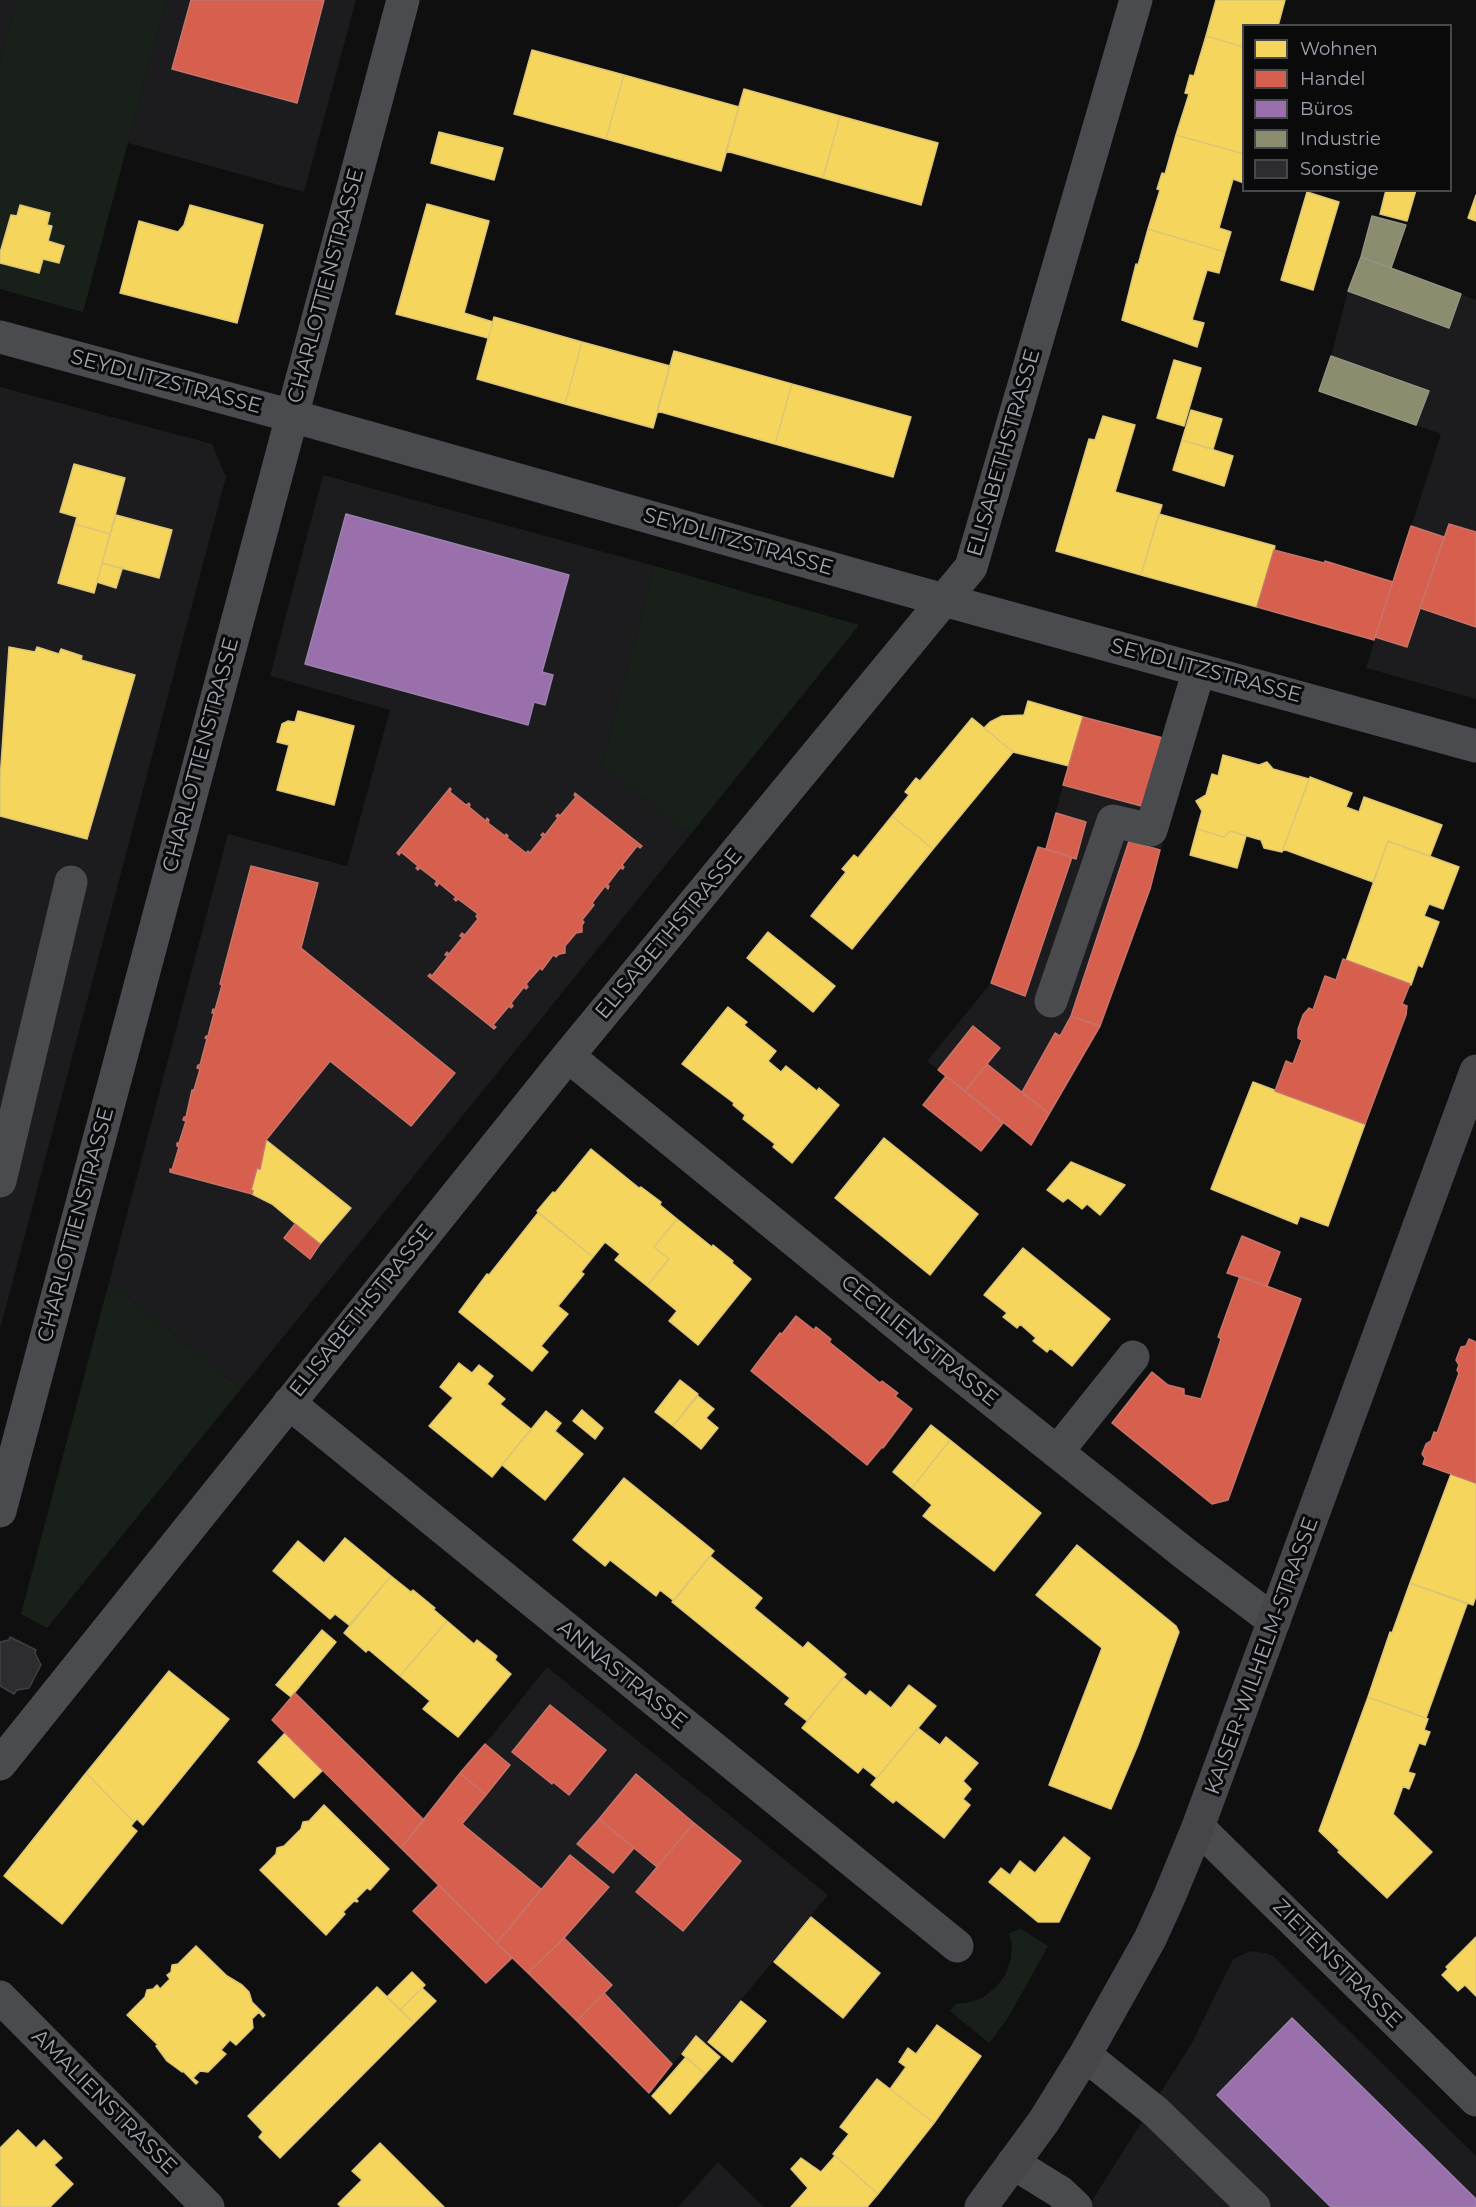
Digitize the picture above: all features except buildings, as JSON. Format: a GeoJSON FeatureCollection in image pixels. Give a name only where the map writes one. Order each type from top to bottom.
{"type":"FeatureCollection","features":[{"type":"Feature","properties":{"kind":"main road","name":"KAISER-WILHELM-STRASSE"},"geometry":{"type":"LineString","coordinates":[[981,2207],[1044,2121],[1085,2055],[1150,1939],[1198,1827],[1476,1071]]}},
{"type":"Feature","properties":{"kind":"street","name":"CHARLOTTENSTRASSE"},"geometry":{"type":"LineString","coordinates":[[0,1511],[403,0]]}},
{"type":"Feature","properties":{"kind":"street","name":"ELISABETHSTRASSE"},"geometry":{"type":"LineString","coordinates":[[0,1764],[568,1056],[942,599],[971,567],[1136,0]]}},
{"type":"Feature","properties":{"kind":"street","name":"SEYDLITZSTRASSE"},"geometry":{"type":"LineString","coordinates":[[0,337],[292,416],[1476,746]]}},
{"type":"Feature","properties":{"kind":"street"},"geometry":{"type":"LineString","coordinates":[[1052,1001],[1113,821],[1151,830],[1199,670]]}},
{"type":"Feature","properties":{"kind":"street"},"geometry":{"type":"LineString","coordinates":[[0,1181],[71,882]]}},
{"type":"Feature","properties":{"kind":"street","name":"CECILIENSTRASSE"},"geometry":{"type":"LineString","coordinates":[[568,1056],[1057,1452],[1274,1621]]}},
{"type":"Feature","properties":{"kind":"street"},"geometry":{"type":"LineString","coordinates":[[1057,1452],[1133,1357]]}},
{"type":"Feature","properties":{"kind":"street","name":"ANNASTRASSE"},"geometry":{"type":"LineString","coordinates":[[289,1403],[957,1946]]}},
{"type":"Feature","properties":{"kind":"street","name":"ZIETENSTRASSE"},"geometry":{"type":"LineString","coordinates":[[1198,1827],[1476,2100]]}},
{"type":"Feature","properties":{"kind":"street","name":"AMALIENSTRASSE"},"geometry":{"type":"LineString","coordinates":[[0,1997],[208,2207]]}},
{"type":"Feature","properties":{"kind":"street"},"geometry":{"type":"LineString","coordinates":[[1085,2055],[1156,2112],[1254,2207]]}},
{"type":"Feature","properties":{"kind":"street"},"geometry":{"type":"LineString","coordinates":[[1014,2163],[1060,2192],[1076,2207]]}},
{"type":"Feature","properties":{"kind":"shaded area"},"geometry":{"type":"Polygon","coordinates":[[[0,0],[17,0],[0,62],[0,0]]]}},
{"type":"Feature","properties":{"kind":"shaded area"},"geometry":{"type":"Polygon","coordinates":[[[17,0],[166,0],[83,312],[0,289],[0,62],[17,0]]]}},
{"type":"Feature","properties":{"kind":"shaded area"},"geometry":{"type":"Polygon","coordinates":[[[166,0],[356,0],[304,192],[128,143],[166,0]]]}},
{"type":"Feature","properties":{"kind":"shaded area"},"geometry":{"type":"Polygon","coordinates":[[[1361,257],[1476,300],[1476,699],[1366,668],[1441,434],[1319,391],[1348,291],[1361,257]]]}},
{"type":"Feature","properties":{"kind":"shaded area"},"geometry":{"type":"Polygon","coordinates":[[[0,387],[212,444],[226,477],[0,1329],[0,387]]]}},
{"type":"Feature","properties":{"kind":"shaded area"},"geometry":{"type":"Polygon","coordinates":[[[323,475],[655,566],[602,764],[690,835],[241,1389],[109,1282],[228,834],[347,866],[390,710],[270,676],[323,475]]]}},
{"type":"Feature","properties":{"kind":"shaded area"},"geometry":{"type":"Polygon","coordinates":[[[655,566],[859,625],[690,835],[602,764],[655,566]]]}},
{"type":"Feature","properties":{"kind":"shaded area"},"geometry":{"type":"Polygon","coordinates":[[[1063,785],[1171,814],[1150,889],[1100,1026],[1031,1145],[927,1061],[991,983],[1038,847],[1046,848],[1063,785]]]}},
{"type":"Feature","properties":{"kind":"shaded area"},"geometry":{"type":"Polygon","coordinates":[[[109,1282],[241,1389],[47,1628],[21,1614],[109,1282]]]}},
{"type":"Feature","properties":{"kind":"shaded area"},"geometry":{"type":"Polygon","coordinates":[[[547,1667],[828,1895],[705,2043],[696,2036],[649,2093],[497,1943],[424,1820],[547,1667]]]}},
{"type":"Feature","properties":{"kind":"shaded area"},"geometry":{"type":"Polygon","coordinates":[[[1021,1929],[1048,1946],[1008,2018],[989,2043],[950,2011],[956,2004],[984,1997],[997,1986],[1006,1974],[1011,1958],[1012,1945],[1009,1933],[1021,1929]]]}},
{"type":"Feature","properties":{"kind":"shaded area"},"geometry":{"type":"Polygon","coordinates":[[[1250,1951],[1273,1956],[1476,2156],[1476,2207],[1088,2207],[1192,2043],[1233,1959],[1250,1951]]]}},
{"type":"Feature","properties":{"kind":"shaded area"},"geometry":{"type":"Polygon","coordinates":[[[718,2162],[764,2207],[678,2207],[718,2162]]]}}]}
